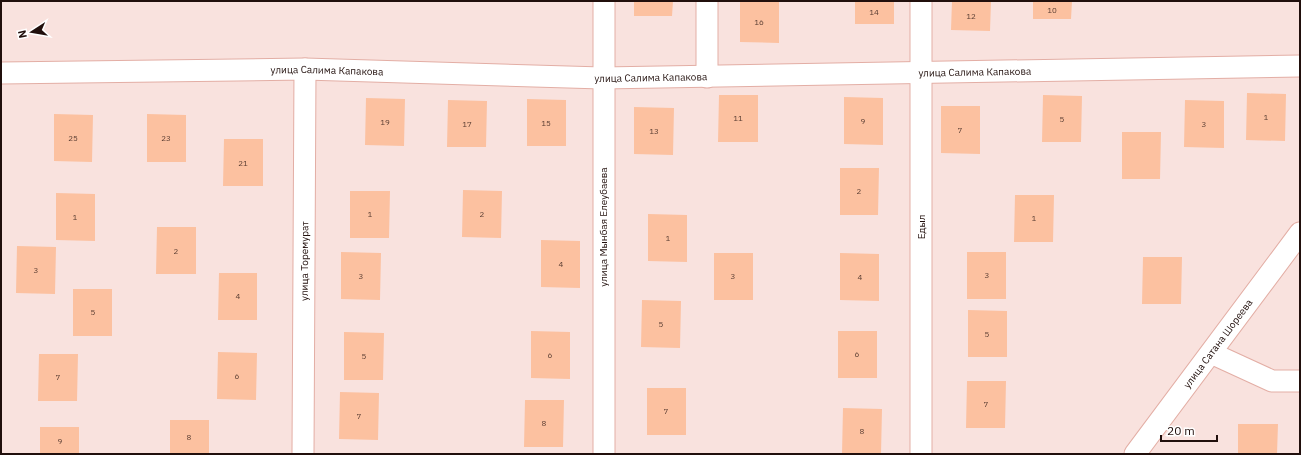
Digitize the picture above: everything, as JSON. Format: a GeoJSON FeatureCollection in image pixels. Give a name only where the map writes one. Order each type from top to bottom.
{"type":"FeatureCollection","features":[{"type":"Feature","properties":{"kind":"street","name":"улица Мынбая Елеубаева"},"geometry":{"type":"LineString","coordinates":[[604,1],[602,78],[604,454]]}},
{"type":"Feature","properties":{"kind":"street"},"geometry":{"type":"LineString","coordinates":[[706,1],[707,77]]}},
{"type":"Feature","properties":{"kind":"street","name":"Едыл"},"geometry":{"type":"LineString","coordinates":[[921,454],[922,1]]}},
{"type":"Feature","properties":{"kind":"street","name":"улица Салима Капакова"},"geometry":{"type":"LineString","coordinates":[[1,73],[305,69],[602,78],[1300,66]]}},
{"type":"Feature","properties":{"kind":"street","name":"улица Торемурат"},"geometry":{"type":"LineString","coordinates":[[303,454],[305,69]]}},
{"type":"Feature","properties":{"kind":"street","name":"улица Сатана Шореева"},"geometry":{"type":"LineString","coordinates":[[1135,454],[1300,233]]}},
{"type":"Feature","properties":{"kind":"street"},"geometry":{"type":"LineString","coordinates":[[1211,352],[1272,381],[1300,381]]}},
{"type":"Feature","properties":{"kind":"building"},"geometry":{"type":"Polygon","coordinates":[[[634,1],[673,1],[672,16],[634,16],[634,1]]]}},
{"type":"Feature","properties":{"kind":"building"},"geometry":{"type":"Polygon","coordinates":[[[740,1],[779,1],[779,43],[740,42],[740,1]]]}},
{"type":"Feature","properties":{"kind":"building"},"geometry":{"type":"Polygon","coordinates":[[[855,1],[894,1],[894,24],[855,24],[855,1]]]}},
{"type":"Feature","properties":{"kind":"building"},"geometry":{"type":"Polygon","coordinates":[[[952,1],[991,1],[990,31],[951,30],[952,1]]]}},
{"type":"Feature","properties":{"kind":"building"},"geometry":{"type":"Polygon","coordinates":[[[1033,1],[1072,1],[1071,19],[1033,19],[1033,1]]]}},
{"type":"Feature","properties":{"kind":"building"},"geometry":{"type":"Polygon","coordinates":[[[1247,93],[1286,94],[1285,141],[1246,140],[1247,93]]]}},
{"type":"Feature","properties":{"kind":"building"},"geometry":{"type":"Polygon","coordinates":[[[719,95],[758,95],[758,142],[718,142],[719,95]]]}},
{"type":"Feature","properties":{"kind":"building"},"geometry":{"type":"Polygon","coordinates":[[[1043,95],[1082,96],[1081,142],[1042,142],[1043,95]]]}},
{"type":"Feature","properties":{"kind":"building"},"geometry":{"type":"Polygon","coordinates":[[[844,97],[883,98],[883,145],[844,144],[844,97]]]}},
{"type":"Feature","properties":{"kind":"building"},"geometry":{"type":"Polygon","coordinates":[[[366,98],[405,99],[404,146],[365,145],[366,98]]]}},
{"type":"Feature","properties":{"kind":"building"},"geometry":{"type":"Polygon","coordinates":[[[527,99],[566,100],[566,146],[527,146],[527,99]]]}},
{"type":"Feature","properties":{"kind":"building"},"geometry":{"type":"Polygon","coordinates":[[[448,100],[487,101],[486,147],[447,147],[448,100]]]}},
{"type":"Feature","properties":{"kind":"building"},"geometry":{"type":"Polygon","coordinates":[[[1185,100],[1224,101],[1224,148],[1184,147],[1185,100]]]}},
{"type":"Feature","properties":{"kind":"building"},"geometry":{"type":"Polygon","coordinates":[[[941,106],[980,106],[980,154],[941,153],[941,106]]]}},
{"type":"Feature","properties":{"kind":"building"},"geometry":{"type":"Polygon","coordinates":[[[634,107],[674,108],[673,155],[634,154],[634,107]]]}},
{"type":"Feature","properties":{"kind":"building"},"geometry":{"type":"Polygon","coordinates":[[[54,114],[93,115],[92,162],[54,161],[54,114]]]}},
{"type":"Feature","properties":{"kind":"building"},"geometry":{"type":"Polygon","coordinates":[[[147,114],[186,115],[186,162],[147,162],[147,114]]]}},
{"type":"Feature","properties":{"kind":"building"},"geometry":{"type":"Polygon","coordinates":[[[1122,132],[1161,132],[1160,179],[1122,179],[1122,132]]]}},
{"type":"Feature","properties":{"kind":"building"},"geometry":{"type":"Polygon","coordinates":[[[224,139],[263,139],[263,186],[223,186],[224,139]]]}},
{"type":"Feature","properties":{"kind":"building"},"geometry":{"type":"Polygon","coordinates":[[[840,168],[879,168],[878,215],[840,215],[840,168]]]}},
{"type":"Feature","properties":{"kind":"building"},"geometry":{"type":"Polygon","coordinates":[[[463,190],[502,191],[501,238],[462,237],[463,190]]]}},
{"type":"Feature","properties":{"kind":"building"},"geometry":{"type":"Polygon","coordinates":[[[350,191],[390,191],[389,238],[350,238],[350,191]]]}},
{"type":"Feature","properties":{"kind":"building"},"geometry":{"type":"Polygon","coordinates":[[[56,193],[95,194],[95,241],[56,240],[56,193]]]}},
{"type":"Feature","properties":{"kind":"building"},"geometry":{"type":"Polygon","coordinates":[[[1015,195],[1054,195],[1053,242],[1014,242],[1015,195]]]}},
{"type":"Feature","properties":{"kind":"building"},"geometry":{"type":"Polygon","coordinates":[[[648,214],[687,215],[687,262],[648,261],[648,214]]]}},
{"type":"Feature","properties":{"kind":"building"},"geometry":{"type":"Polygon","coordinates":[[[157,227],[196,227],[196,274],[156,274],[157,227]]]}},
{"type":"Feature","properties":{"kind":"building"},"geometry":{"type":"Polygon","coordinates":[[[541,240],[580,241],[580,288],[541,287],[541,240]]]}},
{"type":"Feature","properties":{"kind":"building"},"geometry":{"type":"Polygon","coordinates":[[[17,246],[56,247],[55,294],[16,293],[17,246]]]}},
{"type":"Feature","properties":{"kind":"building"},"geometry":{"type":"Polygon","coordinates":[[[341,252],[381,253],[380,300],[341,299],[341,252]]]}},
{"type":"Feature","properties":{"kind":"building"},"geometry":{"type":"Polygon","coordinates":[[[967,252],[1006,252],[1006,299],[967,299],[967,252]]]}},
{"type":"Feature","properties":{"kind":"building"},"geometry":{"type":"Polygon","coordinates":[[[714,253],[753,253],[753,300],[714,300],[714,253]]]}},
{"type":"Feature","properties":{"kind":"building"},"geometry":{"type":"Polygon","coordinates":[[[840,253],[879,254],[879,301],[840,300],[840,253]]]}},
{"type":"Feature","properties":{"kind":"building"},"geometry":{"type":"Polygon","coordinates":[[[1143,257],[1182,257],[1181,304],[1142,304],[1143,257]]]}},
{"type":"Feature","properties":{"kind":"building"},"geometry":{"type":"Polygon","coordinates":[[[219,273],[257,273],[257,320],[218,320],[219,273]]]}},
{"type":"Feature","properties":{"kind":"building"},"geometry":{"type":"Polygon","coordinates":[[[73,289],[112,289],[112,336],[73,336],[73,289]]]}},
{"type":"Feature","properties":{"kind":"building"},"geometry":{"type":"Polygon","coordinates":[[[642,300],[681,301],[680,348],[641,347],[642,300]]]}},
{"type":"Feature","properties":{"kind":"building"},"geometry":{"type":"Polygon","coordinates":[[[968,310],[1007,311],[1007,357],[968,357],[968,310]]]}},
{"type":"Feature","properties":{"kind":"building"},"geometry":{"type":"Polygon","coordinates":[[[531,331],[570,332],[570,379],[531,378],[531,331]]]}},
{"type":"Feature","properties":{"kind":"building"},"geometry":{"type":"Polygon","coordinates":[[[838,331],[877,331],[877,378],[838,378],[838,331]]]}},
{"type":"Feature","properties":{"kind":"building"},"geometry":{"type":"Polygon","coordinates":[[[344,332],[384,333],[383,380],[344,380],[344,332]]]}},
{"type":"Feature","properties":{"kind":"building"},"geometry":{"type":"Polygon","coordinates":[[[218,352],[257,353],[256,400],[217,399],[218,352]]]}},
{"type":"Feature","properties":{"kind":"building"},"geometry":{"type":"Polygon","coordinates":[[[39,354],[78,354],[77,401],[38,401],[39,354]]]}},
{"type":"Feature","properties":{"kind":"building"},"geometry":{"type":"Polygon","coordinates":[[[967,381],[1006,381],[1005,428],[966,428],[967,381]]]}},
{"type":"Feature","properties":{"kind":"building"},"geometry":{"type":"Polygon","coordinates":[[[647,388],[686,388],[686,435],[647,435],[647,388]]]}},
{"type":"Feature","properties":{"kind":"building"},"geometry":{"type":"Polygon","coordinates":[[[340,392],[379,393],[378,440],[339,439],[340,392]]]}},
{"type":"Feature","properties":{"kind":"building"},"geometry":{"type":"Polygon","coordinates":[[[525,400],[564,400],[563,447],[524,447],[525,400]]]}},
{"type":"Feature","properties":{"kind":"building"},"geometry":{"type":"Polygon","coordinates":[[[843,408],[882,409],[881,454],[842,454],[843,408]]]}},
{"type":"Feature","properties":{"kind":"building"},"geometry":{"type":"Polygon","coordinates":[[[170,420],[209,420],[209,454],[170,454],[170,420]]]}},
{"type":"Feature","properties":{"kind":"building"},"geometry":{"type":"Polygon","coordinates":[[[1238,424],[1278,424],[1277,454],[1238,454],[1238,424]]]}},
{"type":"Feature","properties":{"kind":"building"},"geometry":{"type":"Polygon","coordinates":[[[40,427],[79,427],[79,454],[40,454],[40,427]]]}}]}
